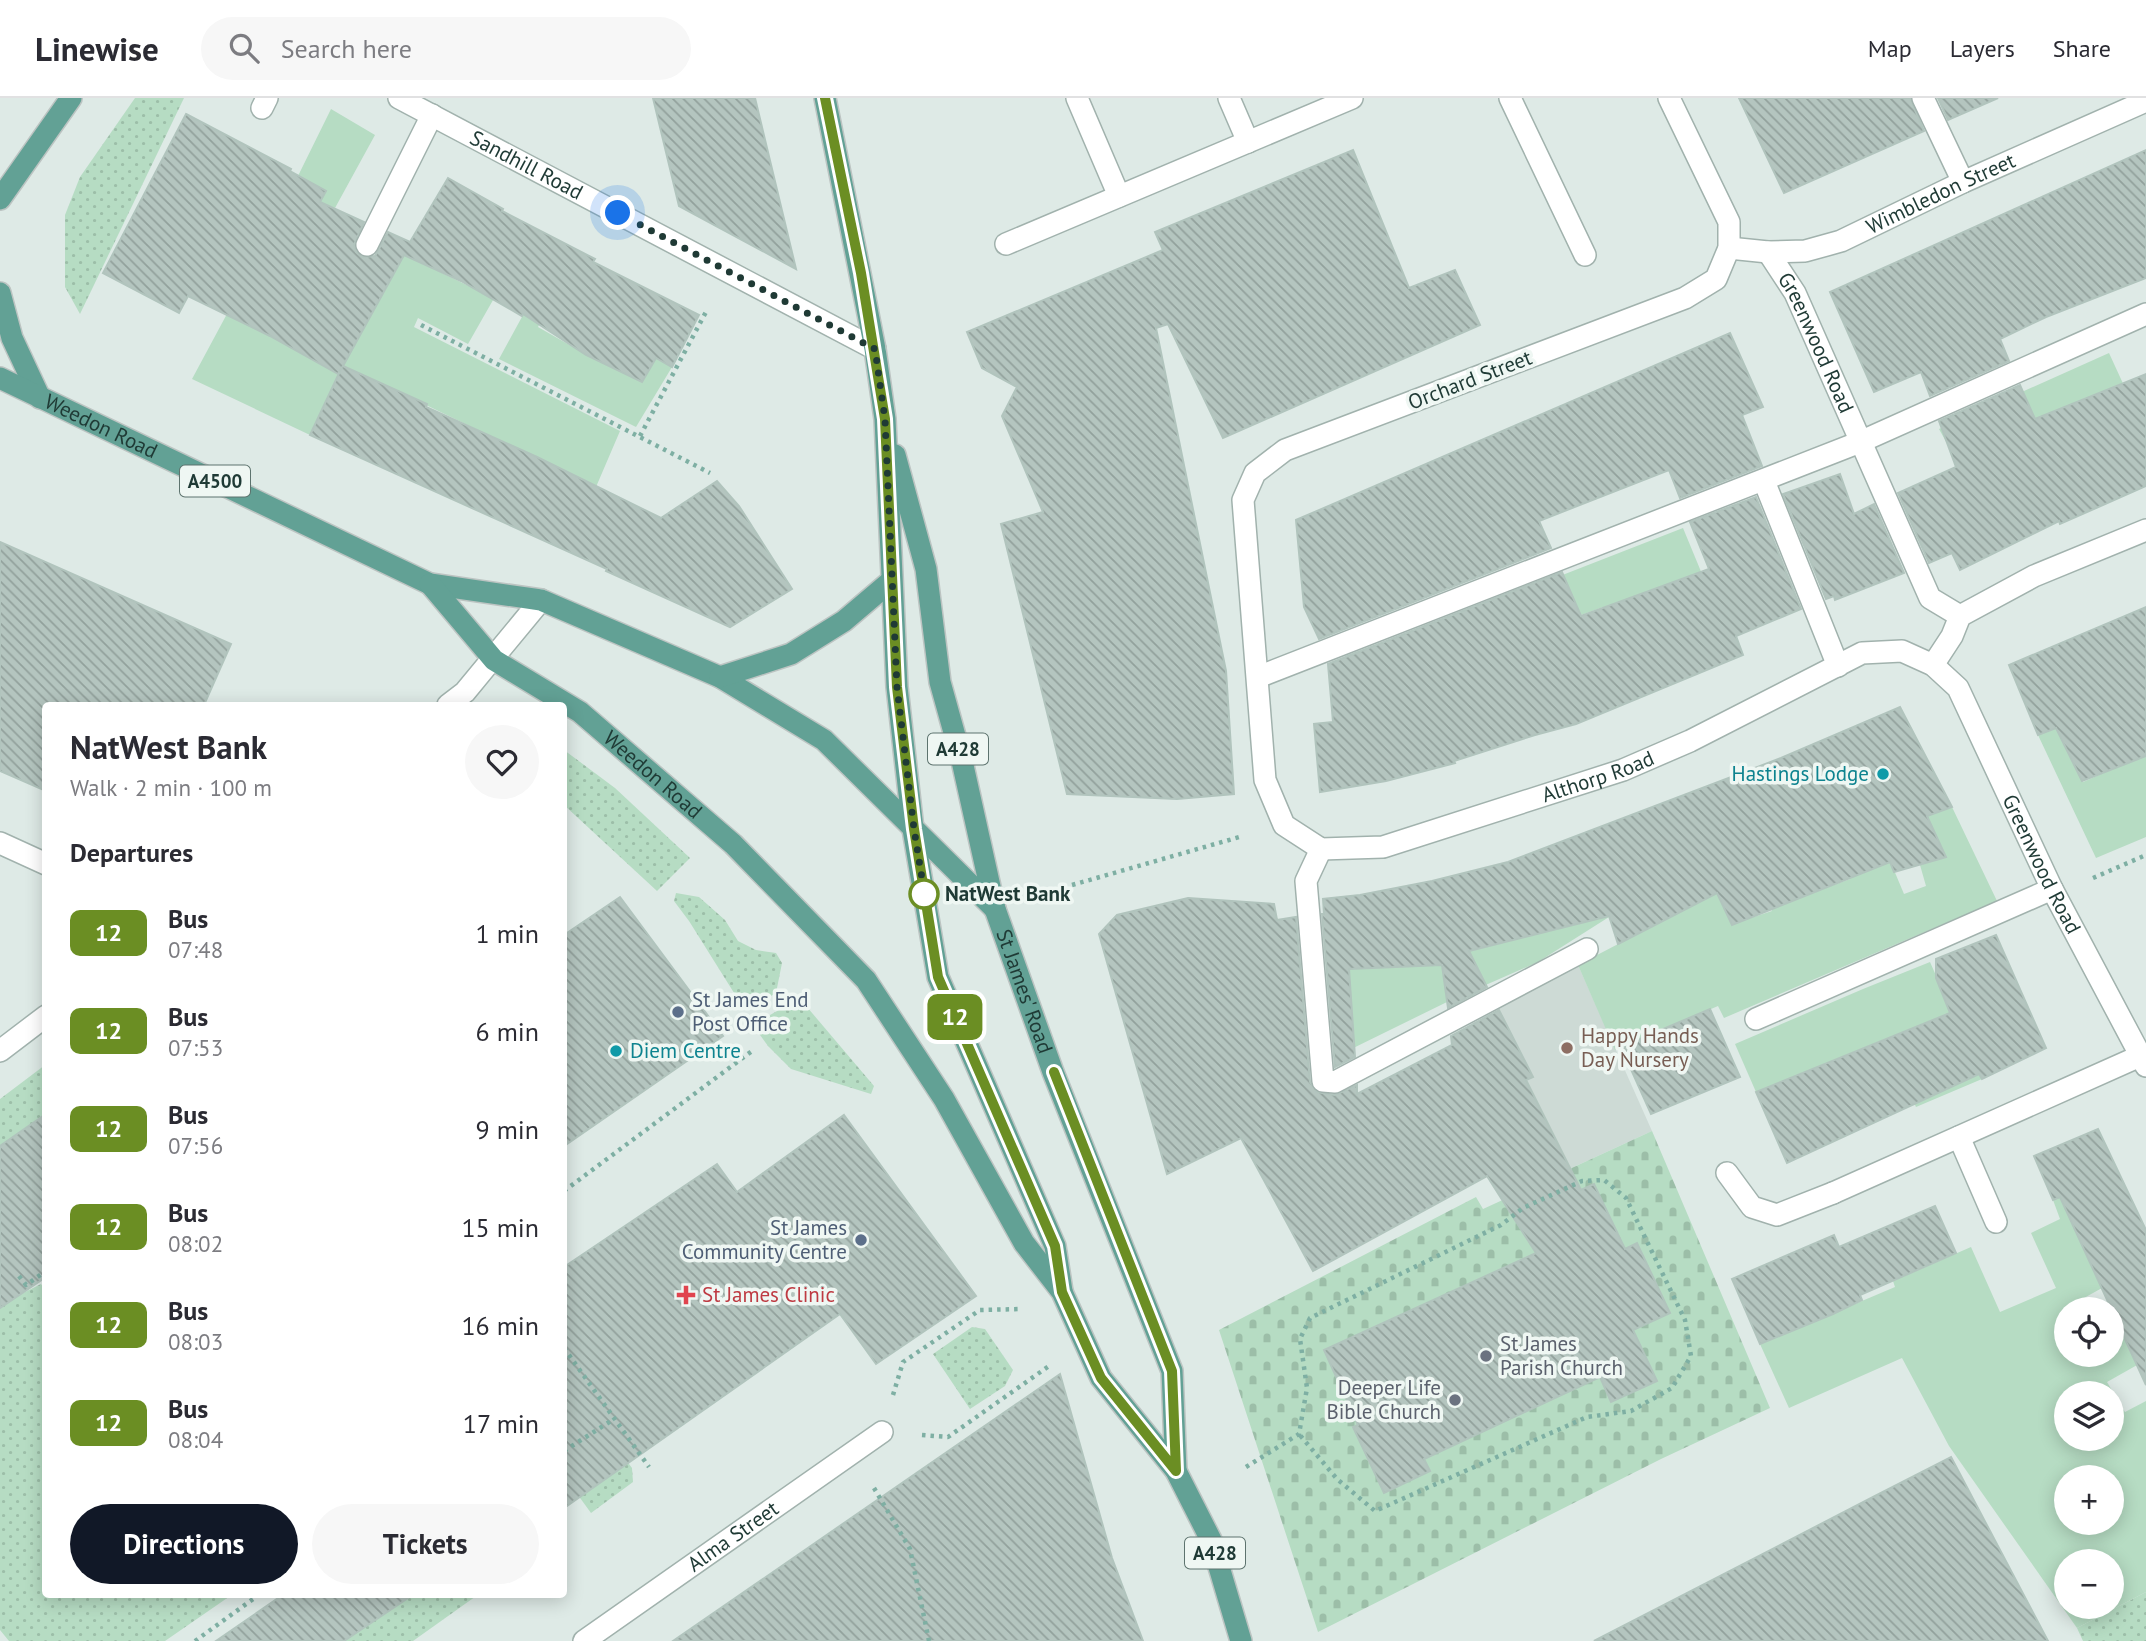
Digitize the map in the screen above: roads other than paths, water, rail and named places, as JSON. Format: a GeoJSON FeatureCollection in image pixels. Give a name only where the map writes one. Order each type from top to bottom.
{"type":"FeatureCollection","features":[{"type":"Feature","properties":{"kind":"main road"},"geometry":{"type":"LineString","coordinates":[[0,212],[0,198],[71,98]]}},
{"type":"Feature","properties":{"kind":"main road","name":"A428"},"geometry":{"type":"LineString","coordinates":[[825,98],[842,172],[875,349],[885,419]]}},
{"type":"Feature","properties":{"kind":"main road"},"geometry":{"type":"LineString","coordinates":[[0,293],[12,338],[40,398]]}},
{"type":"Feature","properties":{"kind":"main road","name":"Weedon Road"},"geometry":{"type":"LineString","coordinates":[[0,378],[430,584],[541,600],[720,677],[824,740],[914,829]]}},
{"type":"Feature","properties":{"kind":"main road"},"geometry":{"type":"LineString","coordinates":[[720,677],[791,654],[845,621],[891,581],[885,419]]}},
{"type":"Feature","properties":{"kind":"main road","name":"St James' Road"},"geometry":{"type":"LineString","coordinates":[[885,419],[926,569],[940,682],[962,761],[995,909],[1054,1072],[1172,1371],[1176,1471]]}},
{"type":"Feature","properties":{"kind":"main road","name":"A428"},"geometry":{"type":"LineString","coordinates":[[891,581],[897,687],[914,829]]}},
{"type":"Feature","properties":{"kind":"main road","name":"Weedon Road"},"geometry":{"type":"LineString","coordinates":[[430,584],[494,660],[563,702]]}},
{"type":"Feature","properties":{"kind":"main road","name":"Weedon Road"},"geometry":{"type":"LineString","coordinates":[[567,704],[580,712],[733,844],[866,980]]}},
{"type":"Feature","properties":{"kind":"main road","name":"St James' Road"},"geometry":{"type":"LineString","coordinates":[[914,829],[995,909]]}},
{"type":"Feature","properties":{"kind":"main road","name":"St James' Road"},"geometry":{"type":"LineString","coordinates":[[914,829],[938,977],[1055,1246],[1062,1292]]}},
{"type":"Feature","properties":{"kind":"main road","name":"St James' Road"},"geometry":{"type":"LineString","coordinates":[[866,980],[944,1099],[1024,1243],[1062,1292],[1101,1378],[1176,1471],[1212,1540],[1241,1641]]}},
{"type":"Feature","properties":{"kind":"street","name":"Sandhill Road"},"geometry":{"type":"LineString","coordinates":[[399,98],[875,349]]}},
{"type":"Feature","properties":{"kind":"street"},"geometry":{"type":"LineString","coordinates":[[1077,98],[1119,196]]}},
{"type":"Feature","properties":{"kind":"street"},"geometry":{"type":"LineString","coordinates":[[1228,98],[1248,142]]}},
{"type":"Feature","properties":{"kind":"street"},"geometry":{"type":"LineString","coordinates":[[1006,244],[1352,98]]}},
{"type":"Feature","properties":{"kind":"street"},"geometry":{"type":"LineString","coordinates":[[1510,98],[1585,255]]}},
{"type":"Feature","properties":{"kind":"street"},"geometry":{"type":"LineString","coordinates":[[1669,98],[1729,222],[1729,248]]}},
{"type":"Feature","properties":{"kind":"street"},"geometry":{"type":"LineString","coordinates":[[1923,98],[1963,182]]}},
{"type":"Feature","properties":{"kind":"street","name":"Wimbledon Street"},"geometry":{"type":"LineString","coordinates":[[1729,248],[1768,252],[1805,251],[1841,241],[1963,182],[2146,101]]}},
{"type":"Feature","properties":{"kind":"street"},"geometry":{"type":"LineString","coordinates":[[367,244],[432,115]]}},
{"type":"Feature","properties":{"kind":"street","name":"Orchard Street"},"geometry":{"type":"LineString","coordinates":[[1258,677],[1243,500],[1255,473],[1285,450],[1685,298],[1716,279],[1729,248]]}},
{"type":"Feature","properties":{"kind":"street","name":"Greenwood Road"},"geometry":{"type":"LineString","coordinates":[[1768,252],[1795,293],[1930,598],[1960,617]]}},
{"type":"Feature","properties":{"kind":"street"},"geometry":{"type":"LineString","coordinates":[[1587,949],[1335,1082],[1324,1081],[1306,881],[1321,849],[1284,825],[1265,780],[1258,677],[1860,442],[2146,314]]}},
{"type":"Feature","properties":{"kind":"street"},"geometry":{"type":"LineString","coordinates":[[1764,481],[1838,666]]}},
{"type":"Feature","properties":{"kind":"street"},"geometry":{"type":"LineString","coordinates":[[1933,665],[1952,636],[1960,617],[2034,576],[2146,530]]}},
{"type":"Feature","properties":{"kind":"street"},"geometry":{"type":"LineString","coordinates":[[452,702],[465,692],[494,660],[541,600]]}},
{"type":"Feature","properties":{"kind":"street","name":"Althorp Road"},"geometry":{"type":"LineString","coordinates":[[1321,849],[1383,847],[1623,770],[1690,741],[1862,653],[1902,651],[1933,665]]}},
{"type":"Feature","properties":{"kind":"street","name":"Greenwood Road"},"geometry":{"type":"LineString","coordinates":[[1933,665],[1958,688],[2052,889],[2143,1061]]}},
{"type":"Feature","properties":{"kind":"street"},"geometry":{"type":"LineString","coordinates":[[0,843],[42,862]]}},
{"type":"Feature","properties":{"kind":"street"},"geometry":{"type":"LineString","coordinates":[[1756,1019],[2052,889]]}},
{"type":"Feature","properties":{"kind":"street"},"geometry":{"type":"LineString","coordinates":[[0,1051],[42,1019]]}},
{"type":"Feature","properties":{"kind":"street"},"geometry":{"type":"LineString","coordinates":[[1727,1173],[1752,1207],[1777,1215],[1833,1194],[1959,1137],[2143,1061]]}},
{"type":"Feature","properties":{"kind":"street"},"geometry":{"type":"LineString","coordinates":[[1959,1137],[1996,1222]]}},
{"type":"Feature","properties":{"kind":"street","name":"Alma Street"},"geometry":{"type":"LineString","coordinates":[[584,1641],[883,1433]]}},
{"type":"Feature","properties":{"kind":"place","name":"Hastings Lodge"},"geometry":{"type":"Point","coordinates":[1883,774]}},
{"type":"Feature","properties":{"kind":"place","name":"NatWest Bank"},"geometry":{"type":"Point","coordinates":[924,894]}},
{"type":"Feature","properties":{"kind":"place","name":"St James End Post Office"},"geometry":{"type":"Point","coordinates":[678,1012]}},
{"type":"Feature","properties":{"kind":"place","name":"Happy Hands Day Nursery"},"geometry":{"type":"Point","coordinates":[1567,1048]}},
{"type":"Feature","properties":{"kind":"place","name":"Diem Centre"},"geometry":{"type":"Point","coordinates":[616,1051]}},
{"type":"Feature","properties":{"kind":"place","name":"St James Community Centre"},"geometry":{"type":"Point","coordinates":[861,1240]}},
{"type":"Feature","properties":{"kind":"place","name":"St James Clinic"},"geometry":{"type":"Point","coordinates":[686,1295]}},
{"type":"Feature","properties":{"kind":"place","name":"St James Parish Church"},"geometry":{"type":"Point","coordinates":[1486,1356]}},
{"type":"Feature","properties":{"kind":"place","name":"Deeper Life Bible Church"},"geometry":{"type":"Point","coordinates":[1455,1400]}}]}
